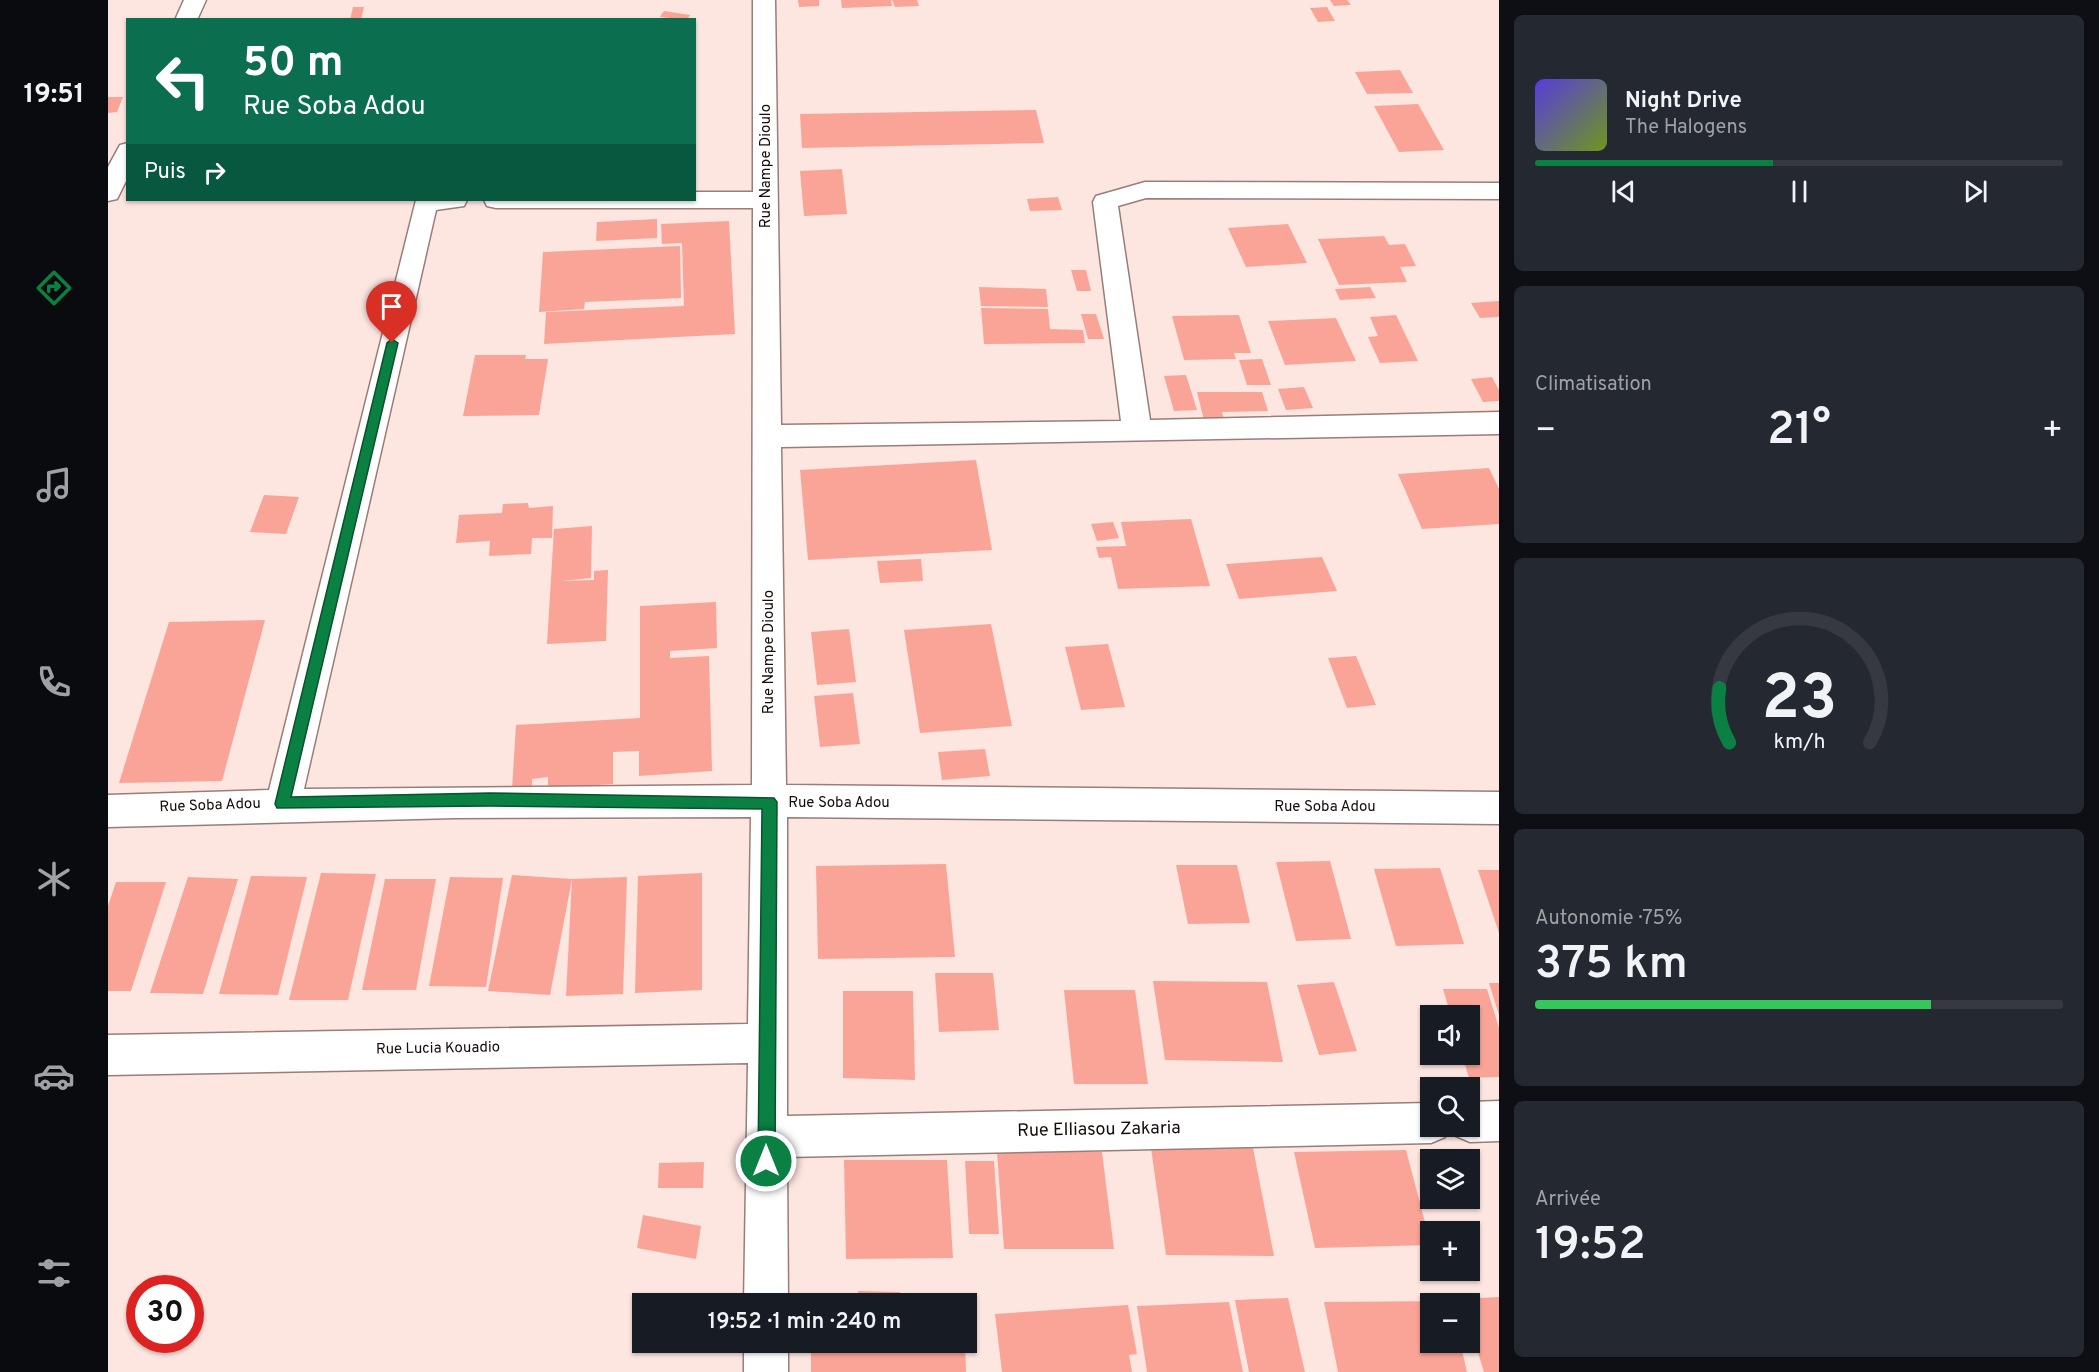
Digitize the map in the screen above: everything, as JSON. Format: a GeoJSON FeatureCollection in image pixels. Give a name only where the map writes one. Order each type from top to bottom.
{"type":"FeatureCollection","features":[{"type":"Feature","properties":{"kind":"street"},"geometry":{"type":"LineString","coordinates":[[187,18],[195,0]]}},
{"type":"Feature","properties":{"kind":"street","name":"Rue Nampe Dioulo"},"geometry":{"type":"LineString","coordinates":[[764,0],[769,802],[766,1293]]}},
{"type":"Feature","properties":{"kind":"street"},"geometry":{"type":"LineString","coordinates":[[108,193],[126,154]]}},
{"type":"Feature","properties":{"kind":"street"},"geometry":{"type":"LineString","coordinates":[[1137,431],[1105,202],[1145,190],[1499,191]]}},
{"type":"Feature","properties":{"kind":"street"},"geometry":{"type":"LineString","coordinates":[[696,200],[766,200]]}},
{"type":"Feature","properties":{"kind":"street"},"geometry":{"type":"LineString","coordinates":[[283,804],[425,204],[448,201]]}},
{"type":"Feature","properties":{"kind":"street"},"geometry":{"type":"LineString","coordinates":[[768,436],[1499,423]]}},
{"type":"Feature","properties":{"kind":"street","name":"Rue Soba Adou"},"geometry":{"type":"LineString","coordinates":[[108,811],[283,804],[490,800],[1499,808]]}},
{"type":"Feature","properties":{"kind":"street","name":"Rue Lucia Kouadio"},"geometry":{"type":"LineString","coordinates":[[108,1056],[768,1043]]}},
{"type":"Feature","properties":{"kind":"street"},"geometry":{"type":"LineString","coordinates":[[1480,1122],[1499,1121]]}},
{"type":"Feature","properties":{"kind":"street","name":"Rue Elliasou Zakaria"},"geometry":{"type":"LineString","coordinates":[[766,1137],[1420,1123]]}},
{"type":"Feature","properties":{"kind":"street"},"geometry":{"type":"LineString","coordinates":[[766,1353],[766,1372]]}},
{"type":"Feature","properties":{"kind":"building"},"geometry":{"type":"Polygon","coordinates":[[[798,0],[819,0],[819,6],[799,7],[798,0]]]}},
{"type":"Feature","properties":{"kind":"building"},"geometry":{"type":"Polygon","coordinates":[[[841,0],[891,0],[892,6],[842,8],[841,0]]]}},
{"type":"Feature","properties":{"kind":"building"},"geometry":{"type":"Polygon","coordinates":[[[892,0],[917,0],[919,6],[895,7],[892,0]]]}},
{"type":"Feature","properties":{"kind":"building"},"geometry":{"type":"Polygon","coordinates":[[[1330,0],[1347,0],[1351,5],[1334,6],[1330,0]]]}},
{"type":"Feature","properties":{"kind":"building"},"geometry":{"type":"Polygon","coordinates":[[[353,7],[364,7],[361,18],[350,18],[353,7]]]}},
{"type":"Feature","properties":{"kind":"building"},"geometry":{"type":"Polygon","coordinates":[[[1327,7],[1335,21],[1318,22],[1310,8],[1327,7]]]}},
{"type":"Feature","properties":{"kind":"building"},"geometry":{"type":"Polygon","coordinates":[[[664,11],[690,15],[688,18],[660,17],[664,11]]]}},
{"type":"Feature","properties":{"kind":"building"},"geometry":{"type":"Polygon","coordinates":[[[1400,70],[1413,93],[1367,94],[1355,72],[1400,70]]]}},
{"type":"Feature","properties":{"kind":"building"},"geometry":{"type":"Polygon","coordinates":[[[108,97],[123,97],[117,112],[108,113],[108,97]]]}},
{"type":"Feature","properties":{"kind":"building"},"geometry":{"type":"Polygon","coordinates":[[[1418,104],[1444,150],[1399,152],[1374,106],[1418,104]]]}},
{"type":"Feature","properties":{"kind":"building"},"geometry":{"type":"Polygon","coordinates":[[[1036,110],[1044,143],[802,148],[800,114],[1036,110]]]}},
{"type":"Feature","properties":{"kind":"building"},"geometry":{"type":"Polygon","coordinates":[[[842,169],[847,214],[804,216],[800,171],[842,169]]]}},
{"type":"Feature","properties":{"kind":"building"},"geometry":{"type":"Polygon","coordinates":[[[1058,197],[1062,210],[1030,211],[1027,199],[1058,197]]]}},
{"type":"Feature","properties":{"kind":"building"},"geometry":{"type":"Polygon","coordinates":[[[657,219],[657,238],[596,241],[597,222],[657,219]]]}},
{"type":"Feature","properties":{"kind":"building"},"geometry":{"type":"Polygon","coordinates":[[[729,221],[735,334],[544,344],[546,312],[684,306],[682,243],[662,244],[661,224],[729,221]]]}},
{"type":"Feature","properties":{"kind":"building"},"geometry":{"type":"Polygon","coordinates":[[[1288,224],[1307,263],[1246,267],[1228,228],[1288,224]]]}},
{"type":"Feature","properties":{"kind":"building"},"geometry":{"type":"Polygon","coordinates":[[[1384,236],[1389,245],[1405,244],[1416,266],[1400,267],[1407,282],[1339,285],[1318,239],[1384,236]]]}},
{"type":"Feature","properties":{"kind":"building"},"geometry":{"type":"Polygon","coordinates":[[[680,246],[681,298],[585,302],[584,309],[539,312],[543,252],[680,246]]]}},
{"type":"Feature","properties":{"kind":"building"},"geometry":{"type":"Polygon","coordinates":[[[1071,270],[1086,270],[1091,291],[1077,291],[1071,270]]]}},
{"type":"Feature","properties":{"kind":"building"},"geometry":{"type":"Polygon","coordinates":[[[979,287],[1046,289],[1048,307],[981,306],[979,287]]]}},
{"type":"Feature","properties":{"kind":"building"},"geometry":{"type":"Polygon","coordinates":[[[1370,287],[1376,298],[1340,300],[1335,289],[1370,287]]]}},
{"type":"Feature","properties":{"kind":"building"},"geometry":{"type":"Polygon","coordinates":[[[1499,301],[1499,317],[1480,318],[1471,303],[1499,301]]]}},
{"type":"Feature","properties":{"kind":"building"},"geometry":{"type":"Polygon","coordinates":[[[981,308],[1048,309],[1050,329],[1083,330],[1085,343],[984,344],[981,308]]]}},
{"type":"Feature","properties":{"kind":"building"},"geometry":{"type":"Polygon","coordinates":[[[1081,314],[1096,314],[1104,339],[1088,339],[1081,314]]]}},
{"type":"Feature","properties":{"kind":"building"},"geometry":{"type":"Polygon","coordinates":[[[1239,315],[1251,353],[1234,353],[1236,359],[1184,360],[1172,316],[1239,315]]]}},
{"type":"Feature","properties":{"kind":"building"},"geometry":{"type":"Polygon","coordinates":[[[1396,315],[1418,361],[1380,363],[1368,337],[1378,336],[1370,317],[1396,315]]]}},
{"type":"Feature","properties":{"kind":"building"},"geometry":{"type":"Polygon","coordinates":[[[1336,318],[1356,361],[1285,365],[1268,321],[1336,318]]]}},
{"type":"Feature","properties":{"kind":"building"},"geometry":{"type":"Polygon","coordinates":[[[475,355],[526,355],[525,359],[548,359],[539,415],[463,416],[475,355]]]}},
{"type":"Feature","properties":{"kind":"building"},"geometry":{"type":"Polygon","coordinates":[[[1262,359],[1271,385],[1247,385],[1239,360],[1262,359]]]}},
{"type":"Feature","properties":{"kind":"building"},"geometry":{"type":"Polygon","coordinates":[[[1186,375],[1197,410],[1174,411],[1164,376],[1186,375]]]}},
{"type":"Feature","properties":{"kind":"building"},"geometry":{"type":"Polygon","coordinates":[[[1492,377],[1499,390],[1499,401],[1483,402],[1471,379],[1492,377]]]}},
{"type":"Feature","properties":{"kind":"building"},"geometry":{"type":"Polygon","coordinates":[[[1304,387],[1313,408],[1286,410],[1278,389],[1304,387]]]}},
{"type":"Feature","properties":{"kind":"building"},"geometry":{"type":"Polygon","coordinates":[[[1197,392],[1262,392],[1268,411],[1222,412],[1224,420],[1204,420],[1197,392]]]}},
{"type":"Feature","properties":{"kind":"building"},"geometry":{"type":"Polygon","coordinates":[[[976,460],[992,550],[808,560],[800,470],[976,460]]]}},
{"type":"Feature","properties":{"kind":"building"},"geometry":{"type":"Polygon","coordinates":[[[1489,468],[1499,489],[1499,524],[1422,529],[1398,474],[1489,468]]]}},
{"type":"Feature","properties":{"kind":"building"},"geometry":{"type":"Polygon","coordinates":[[[264,495],[299,497],[286,534],[250,532],[264,495]]]}},
{"type":"Feature","properties":{"kind":"building"},"geometry":{"type":"Polygon","coordinates":[[[528,503],[529,508],[553,506],[552,538],[532,538],[531,554],[489,556],[490,541],[456,543],[459,515],[502,513],[503,504],[528,503]]]}},
{"type":"Feature","properties":{"kind":"building"},"geometry":{"type":"Polygon","coordinates":[[[1191,519],[1210,586],[1118,589],[1111,557],[1099,558],[1096,547],[1126,546],[1121,522],[1191,519]]]}},
{"type":"Feature","properties":{"kind":"building"},"geometry":{"type":"Polygon","coordinates":[[[1113,522],[1119,538],[1097,541],[1091,524],[1113,522]]]}},
{"type":"Feature","properties":{"kind":"building"},"geometry":{"type":"Polygon","coordinates":[[[592,526],[591,578],[561,581],[594,580],[594,571],[608,570],[606,641],[547,644],[554,529],[592,526]]]}},
{"type":"Feature","properties":{"kind":"building"},"geometry":{"type":"Polygon","coordinates":[[[1322,557],[1337,591],[1239,599],[1226,564],[1322,557]]]}},
{"type":"Feature","properties":{"kind":"building"},"geometry":{"type":"Polygon","coordinates":[[[921,559],[923,581],[880,583],[877,561],[921,559]]]}},
{"type":"Feature","properties":{"kind":"building"},"geometry":{"type":"Polygon","coordinates":[[[716,602],[717,648],[670,651],[670,658],[709,656],[712,771],[639,776],[639,751],[613,752],[613,784],[548,788],[548,777],[532,779],[532,789],[512,790],[516,725],[640,718],[640,606],[716,602]]]}},
{"type":"Feature","properties":{"kind":"building"},"geometry":{"type":"Polygon","coordinates":[[[265,620],[222,781],[119,783],[169,622],[265,620]]]}},
{"type":"Feature","properties":{"kind":"building"},"geometry":{"type":"Polygon","coordinates":[[[991,624],[1012,726],[920,733],[904,630],[991,624]]]}},
{"type":"Feature","properties":{"kind":"building"},"geometry":{"type":"Polygon","coordinates":[[[849,629],[856,682],[817,685],[811,632],[849,629]]]}},
{"type":"Feature","properties":{"kind":"building"},"geometry":{"type":"Polygon","coordinates":[[[1108,644],[1125,707],[1081,710],[1065,647],[1108,644]]]}},
{"type":"Feature","properties":{"kind":"building"},"geometry":{"type":"Polygon","coordinates":[[[1356,656],[1376,705],[1347,708],[1328,658],[1356,656]]]}},
{"type":"Feature","properties":{"kind":"building"},"geometry":{"type":"Polygon","coordinates":[[[853,693],[860,744],[820,747],[814,696],[853,693]]]}},
{"type":"Feature","properties":{"kind":"building"},"geometry":{"type":"Polygon","coordinates":[[[985,749],[990,776],[942,780],[938,752],[985,749]]]}},
{"type":"Feature","properties":{"kind":"building"},"geometry":{"type":"Polygon","coordinates":[[[1330,861],[1351,939],[1296,941],[1276,862],[1330,861]]]}},
{"type":"Feature","properties":{"kind":"building"},"geometry":{"type":"Polygon","coordinates":[[[946,864],[955,957],[818,959],[816,866],[946,864]]]}},
{"type":"Feature","properties":{"kind":"building"},"geometry":{"type":"Polygon","coordinates":[[[1176,865],[1237,865],[1250,923],[1188,924],[1176,865]]]}},
{"type":"Feature","properties":{"kind":"building"},"geometry":{"type":"Polygon","coordinates":[[[1440,868],[1464,944],[1396,946],[1374,869],[1440,868]]]}},
{"type":"Feature","properties":{"kind":"building"},"geometry":{"type":"Polygon","coordinates":[[[1478,870],[1499,870],[1499,933],[1478,870]]]}},
{"type":"Feature","properties":{"kind":"building"},"geometry":{"type":"Polygon","coordinates":[[[321,873],[376,874],[348,1000],[289,1000],[321,873]]]}},
{"type":"Feature","properties":{"kind":"building"},"geometry":{"type":"Polygon","coordinates":[[[702,873],[702,990],[635,993],[638,876],[702,873]]]}},
{"type":"Feature","properties":{"kind":"building"},"geometry":{"type":"Polygon","coordinates":[[[512,875],[572,879],[550,995],[488,991],[512,875]]]}},
{"type":"Feature","properties":{"kind":"building"},"geometry":{"type":"Polygon","coordinates":[[[251,876],[307,877],[278,995],[219,994],[251,876]]]}},
{"type":"Feature","properties":{"kind":"building"},"geometry":{"type":"Polygon","coordinates":[[[188,877],[238,879],[203,994],[150,993],[188,877]]]}},
{"type":"Feature","properties":{"kind":"building"},"geometry":{"type":"Polygon","coordinates":[[[450,877],[503,878],[486,987],[429,986],[450,877]]]}},
{"type":"Feature","properties":{"kind":"building"},"geometry":{"type":"Polygon","coordinates":[[[627,877],[623,994],[566,996],[572,879],[627,877]]]}},
{"type":"Feature","properties":{"kind":"building"},"geometry":{"type":"Polygon","coordinates":[[[385,879],[436,879],[416,990],[362,990],[385,879]]]}},
{"type":"Feature","properties":{"kind":"building"},"geometry":{"type":"Polygon","coordinates":[[[116,882],[166,882],[131,991],[108,991],[108,906],[116,882]]]}},
{"type":"Feature","properties":{"kind":"building"},"geometry":{"type":"Polygon","coordinates":[[[935,973],[993,973],[999,1030],[939,1032],[935,973]]]}},
{"type":"Feature","properties":{"kind":"building"},"geometry":{"type":"Polygon","coordinates":[[[1153,981],[1267,982],[1283,1062],[1165,1060],[1153,981]]]}},
{"type":"Feature","properties":{"kind":"building"},"geometry":{"type":"Polygon","coordinates":[[[1334,982],[1357,1051],[1319,1055],[1297,985],[1334,982]]]}},
{"type":"Feature","properties":{"kind":"building"},"geometry":{"type":"Polygon","coordinates":[[[1489,983],[1499,983],[1499,1015],[1489,983]]]}},
{"type":"Feature","properties":{"kind":"building"},"geometry":{"type":"Polygon","coordinates":[[[1443,989],[1487,989],[1499,1028],[1499,1077],[1469,1077],[1465,1065],[1480,1065],[1480,1005],[1448,1005],[1443,989]]]}},
{"type":"Feature","properties":{"kind":"building"},"geometry":{"type":"Polygon","coordinates":[[[1064,990],[1135,990],[1148,1084],[1074,1084],[1064,990]]]}},
{"type":"Feature","properties":{"kind":"building"},"geometry":{"type":"Polygon","coordinates":[[[843,991],[913,991],[915,1080],[843,1078],[843,991]]]}},
{"type":"Feature","properties":{"kind":"building"},"geometry":{"type":"Polygon","coordinates":[[[1151,1148],[1253,1148],[1274,1256],[1166,1255],[1151,1148]]]}},
{"type":"Feature","properties":{"kind":"building"},"geometry":{"type":"Polygon","coordinates":[[[1406,1150],[1425,1221],[1420,1221],[1420,1245],[1315,1248],[1294,1152],[1406,1150]]]}},
{"type":"Feature","properties":{"kind":"building"},"geometry":{"type":"Polygon","coordinates":[[[997,1152],[1102,1152],[1114,1249],[1004,1249],[997,1152]]]}},
{"type":"Feature","properties":{"kind":"building"},"geometry":{"type":"Polygon","coordinates":[[[844,1160],[947,1160],[953,1258],[846,1259],[844,1160]]]}},
{"type":"Feature","properties":{"kind":"building"},"geometry":{"type":"Polygon","coordinates":[[[965,1161],[994,1161],[999,1234],[969,1234],[965,1161]]]}},
{"type":"Feature","properties":{"kind":"building"},"geometry":{"type":"Polygon","coordinates":[[[704,1162],[703,1188],[658,1188],[659,1163],[704,1162]]]}},
{"type":"Feature","properties":{"kind":"building"},"geometry":{"type":"Polygon","coordinates":[[[643,1215],[701,1226],[696,1259],[637,1248],[643,1215]]]}},
{"type":"Feature","properties":{"kind":"building"},"geometry":{"type":"Polygon","coordinates":[[[858,1291],[900,1293],[858,1293],[858,1291]]]}},
{"type":"Feature","properties":{"kind":"building"},"geometry":{"type":"Polygon","coordinates":[[[1499,1297],[1499,1372],[1484,1372],[1478,1353],[1480,1353],[1480,1298],[1499,1297]]]}},
{"type":"Feature","properties":{"kind":"building"},"geometry":{"type":"Polygon","coordinates":[[[1288,1298],[1305,1372],[1249,1372],[1235,1300],[1288,1298]]]}},
{"type":"Feature","properties":{"kind":"building"},"geometry":{"type":"Polygon","coordinates":[[[1420,1301],[1420,1353],[1463,1353],[1467,1372],[1338,1372],[1324,1302],[1420,1301]]]}},
{"type":"Feature","properties":{"kind":"building"},"geometry":{"type":"Polygon","coordinates":[[[1229,1302],[1243,1372],[1147,1372],[1137,1306],[1229,1302]]]}},
{"type":"Feature","properties":{"kind":"building"},"geometry":{"type":"Polygon","coordinates":[[[1128,1305],[1137,1354],[1129,1355],[1132,1372],[1002,1372],[995,1314],[1128,1305]]]}},
{"type":"Feature","properties":{"kind":"building"},"geometry":{"type":"Polygon","coordinates":[[[811,1353],[965,1353],[966,1372],[811,1372],[811,1353]]]}},
{"type":"Feature","properties":{"kind":"route"},"geometry":{"type":"LineString","coordinates":[[392,343],[283,804],[490,800],[769,802],[766,1161]]}}]}
